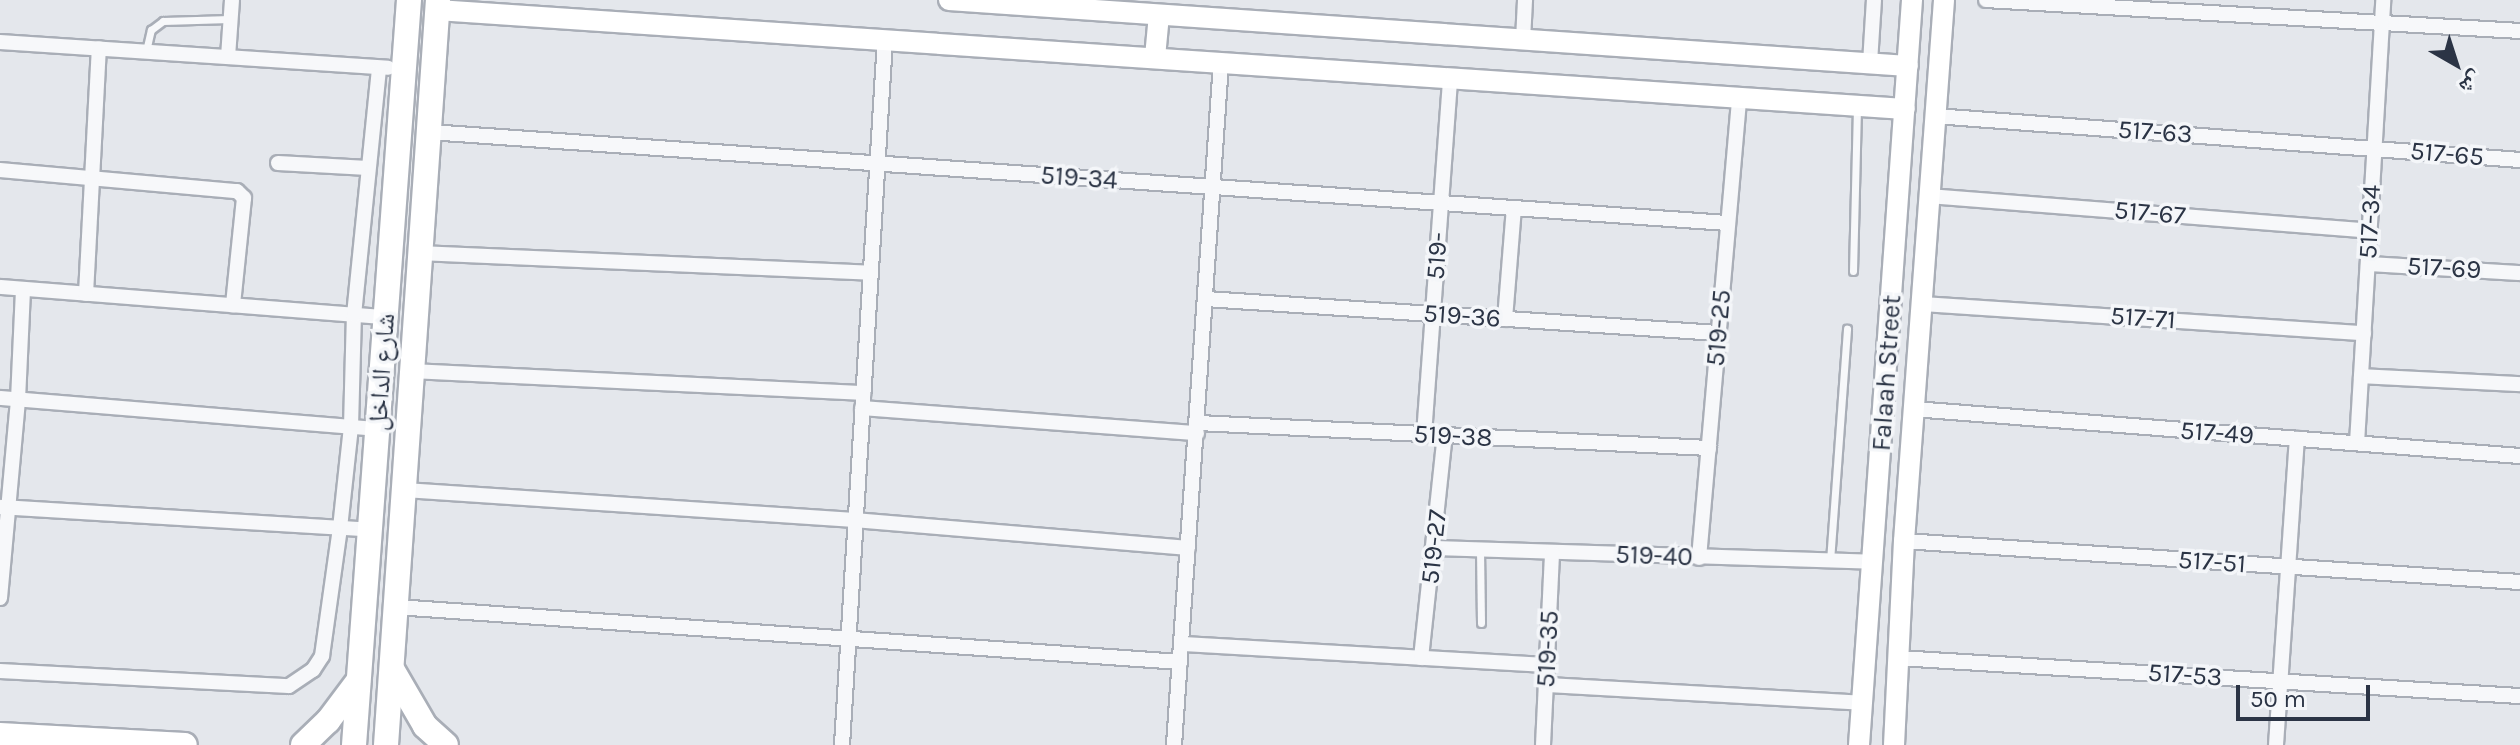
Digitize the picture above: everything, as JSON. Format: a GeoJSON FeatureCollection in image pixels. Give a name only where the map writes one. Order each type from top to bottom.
{"type":"FeatureCollection","features":[{"type":"Feature","properties":{"kind":"main road","name":"شارع الداخل"},"geometry":{"type":"LineString","coordinates":[[354,745],[409,0]]}},
{"type":"Feature","properties":{"kind":"main road","name":"شارع الداخل"},"geometry":{"type":"LineString","coordinates":[[386,745],[437,5]]}},
{"type":"Feature","properties":{"kind":"main road"},"geometry":{"type":"LineString","coordinates":[[392,669],[425,726],[446,745]]}},
{"type":"Feature","properties":{"kind":"main road"},"geometry":{"type":"LineString","coordinates":[[303,745],[328,721],[360,680]]}},
{"type":"Feature","properties":{"kind":"main road"},"geometry":{"type":"LineString","coordinates":[[0,735],[185,745]]}},
{"type":"Feature","properties":{"kind":"street"},"geometry":{"type":"LineString","coordinates":[[228,57],[232,0]]}},
{"type":"Feature","properties":{"kind":"street"},"geometry":{"type":"LineString","coordinates":[[949,0],[1159,15],[1203,9],[1523,40],[1908,66]]}},
{"type":"Feature","properties":{"kind":"street"},"geometry":{"type":"LineString","coordinates":[[1523,40],[1525,0]]}},
{"type":"Feature","properties":{"kind":"street"},"geometry":{"type":"LineString","coordinates":[[1870,63],[1874,0]]}},
{"type":"Feature","properties":{"kind":"street","name":"Falaah Street"},"geometry":{"type":"LineString","coordinates":[[1859,745],[1912,0]]}},
{"type":"Feature","properties":{"kind":"street","name":"Falaah Street"},"geometry":{"type":"LineString","coordinates":[[1894,745],[1904,541],[1944,0]]}},
{"type":"Feature","properties":{"kind":"street"},"geometry":{"type":"LineString","coordinates":[[1986,0],[2520,31]]}},
{"type":"Feature","properties":{"kind":"street","name":"517-34"},"geometry":{"type":"LineString","coordinates":[[2357,443],[2383,0]]}},
{"type":"Feature","properties":{"kind":"street"},"geometry":{"type":"LineString","coordinates":[[437,5],[1905,109]]}},
{"type":"Feature","properties":{"kind":"street"},"geometry":{"type":"LineString","coordinates":[[1155,57],[1159,15]]}},
{"type":"Feature","properties":{"kind":"street"},"geometry":{"type":"LineString","coordinates":[[842,745],[885,39]]}},
{"type":"Feature","properties":{"kind":"street"},"geometry":{"type":"LineString","coordinates":[[0,42],[404,70]]}},
{"type":"Feature","properties":{"kind":"street"},"geometry":{"type":"LineString","coordinates":[[86,294],[99,48]]}},
{"type":"Feature","properties":{"kind":"street"},"geometry":{"type":"LineString","coordinates":[[1174,745],[1221,62]]}},
{"type":"Feature","properties":{"kind":"street"},"geometry":{"type":"LineString","coordinates":[[0,671],[289,686],[302,680],[322,656],[351,427],[354,315],[379,68]]}},
{"type":"Feature","properties":{"kind":"street","name":"519-"},"geometry":{"type":"LineString","coordinates":[[1424,435],[1450,77]]}},
{"type":"Feature","properties":{"kind":"street","name":"519-25"},"geometry":{"type":"LineString","coordinates":[[1699,558],[1739,97]]}},
{"type":"Feature","properties":{"kind":"street","name":"517-63"},"geometry":{"type":"LineString","coordinates":[[1935,116],[2375,148]]}},
{"type":"Feature","properties":{"kind":"street","name":"519-34"},"geometry":{"type":"LineString","coordinates":[[429,132],[1728,223]]}},
{"type":"Feature","properties":{"kind":"street","name":"517-65"},"geometry":{"type":"LineString","coordinates":[[2375,148],[2520,160]]}},
{"type":"Feature","properties":{"kind":"street"},"geometry":{"type":"LineString","coordinates":[[278,163],[368,168]]}},
{"type":"Feature","properties":{"kind":"street"},"geometry":{"type":"LineString","coordinates":[[0,170],[237,191],[244,198],[233,305]]}},
{"type":"Feature","properties":{"kind":"street","name":"517-67"},"geometry":{"type":"LineString","coordinates":[[1929,196],[2370,231]]}},
{"type":"Feature","properties":{"kind":"street"},"geometry":{"type":"LineString","coordinates":[[1505,319],[1514,208]]}},
{"type":"Feature","properties":{"kind":"street"},"geometry":{"type":"LineString","coordinates":[[420,253],[870,273]]}},
{"type":"Feature","properties":{"kind":"street","name":"517-69"},"geometry":{"type":"LineString","coordinates":[[2368,264],[2520,273]]}},
{"type":"Feature","properties":{"kind":"street"},"geometry":{"type":"LineString","coordinates":[[0,287],[385,317]]}},
{"type":"Feature","properties":{"kind":"street"},"geometry":{"type":"LineString","coordinates":[[0,598],[4,507],[18,400],[23,289]]}},
{"type":"Feature","properties":{"kind":"street","name":"519-36"},"geometry":{"type":"LineString","coordinates":[[1206,299],[1718,333]]}},
{"type":"Feature","properties":{"kind":"street","name":"517-71"},"geometry":{"type":"LineString","coordinates":[[1922,304],[2364,333]]}},
{"type":"Feature","properties":{"kind":"street","name":"519-38"},"geometry":{"type":"LineString","coordinates":[[413,371],[863,400],[1197,428],[1445,435],[1709,448]]}},
{"type":"Feature","properties":{"kind":"street"},"geometry":{"type":"LineString","coordinates":[[2361,376],[2520,384]]}},
{"type":"Feature","properties":{"kind":"street"},"geometry":{"type":"LineString","coordinates":[[0,398],[378,429]]}},
{"type":"Feature","properties":{"kind":"street","name":"517-49"},"geometry":{"type":"LineString","coordinates":[[1913,409],[2520,456]]}},
{"type":"Feature","properties":{"kind":"street","name":"519-27"},"geometry":{"type":"LineString","coordinates":[[1421,658],[1445,435]]}},
{"type":"Feature","properties":{"kind":"street"},"geometry":{"type":"LineString","coordinates":[[2276,745],[2297,439]]}},
{"type":"Feature","properties":{"kind":"street"},"geometry":{"type":"LineString","coordinates":[[404,490],[855,520],[1188,548]]}},
{"type":"Feature","properties":{"kind":"street"},"geometry":{"type":"LineString","coordinates":[[4,507],[371,530]]}},
{"type":"Feature","properties":{"kind":"street","name":"517-51"},"geometry":{"type":"LineString","coordinates":[[1904,541],[2520,582]]}},
{"type":"Feature","properties":{"kind":"street","name":"519-40"},"geometry":{"type":"LineString","coordinates":[[1434,548],[1874,562]]}},
{"type":"Feature","properties":{"kind":"street","name":"519-35"},"geometry":{"type":"LineString","coordinates":[[1543,745],[1552,553]]}},
{"type":"Feature","properties":{"kind":"street"},"geometry":{"type":"LineString","coordinates":[[396,607],[1180,662]]}},
{"type":"Feature","properties":{"kind":"street"},"geometry":{"type":"LineString","coordinates":[[1182,644],[1547,665]]}},
{"type":"Feature","properties":{"kind":"street","name":"517-53"},"geometry":{"type":"LineString","coordinates":[[1898,658],[2520,696]]}},
{"type":"Feature","properties":{"kind":"street"},"geometry":{"type":"LineString","coordinates":[[1546,685],[1863,703]]}},
{"type":"Feature","properties":{"kind":"lane"},"geometry":{"type":"LineString","coordinates":[[146,51],[151,30],[163,21],[230,19]]}},
{"type":"Feature","properties":{"kind":"lane"},"geometry":{"type":"LineString","coordinates":[[1853,271],[1857,106]]}},
{"type":"Feature","properties":{"kind":"lane"},"geometry":{"type":"LineString","coordinates":[[1830,561],[1847,329]]}},
{"type":"Feature","properties":{"kind":"lane"},"geometry":{"type":"LineString","coordinates":[[1480,550],[1481,623]]}}]}
